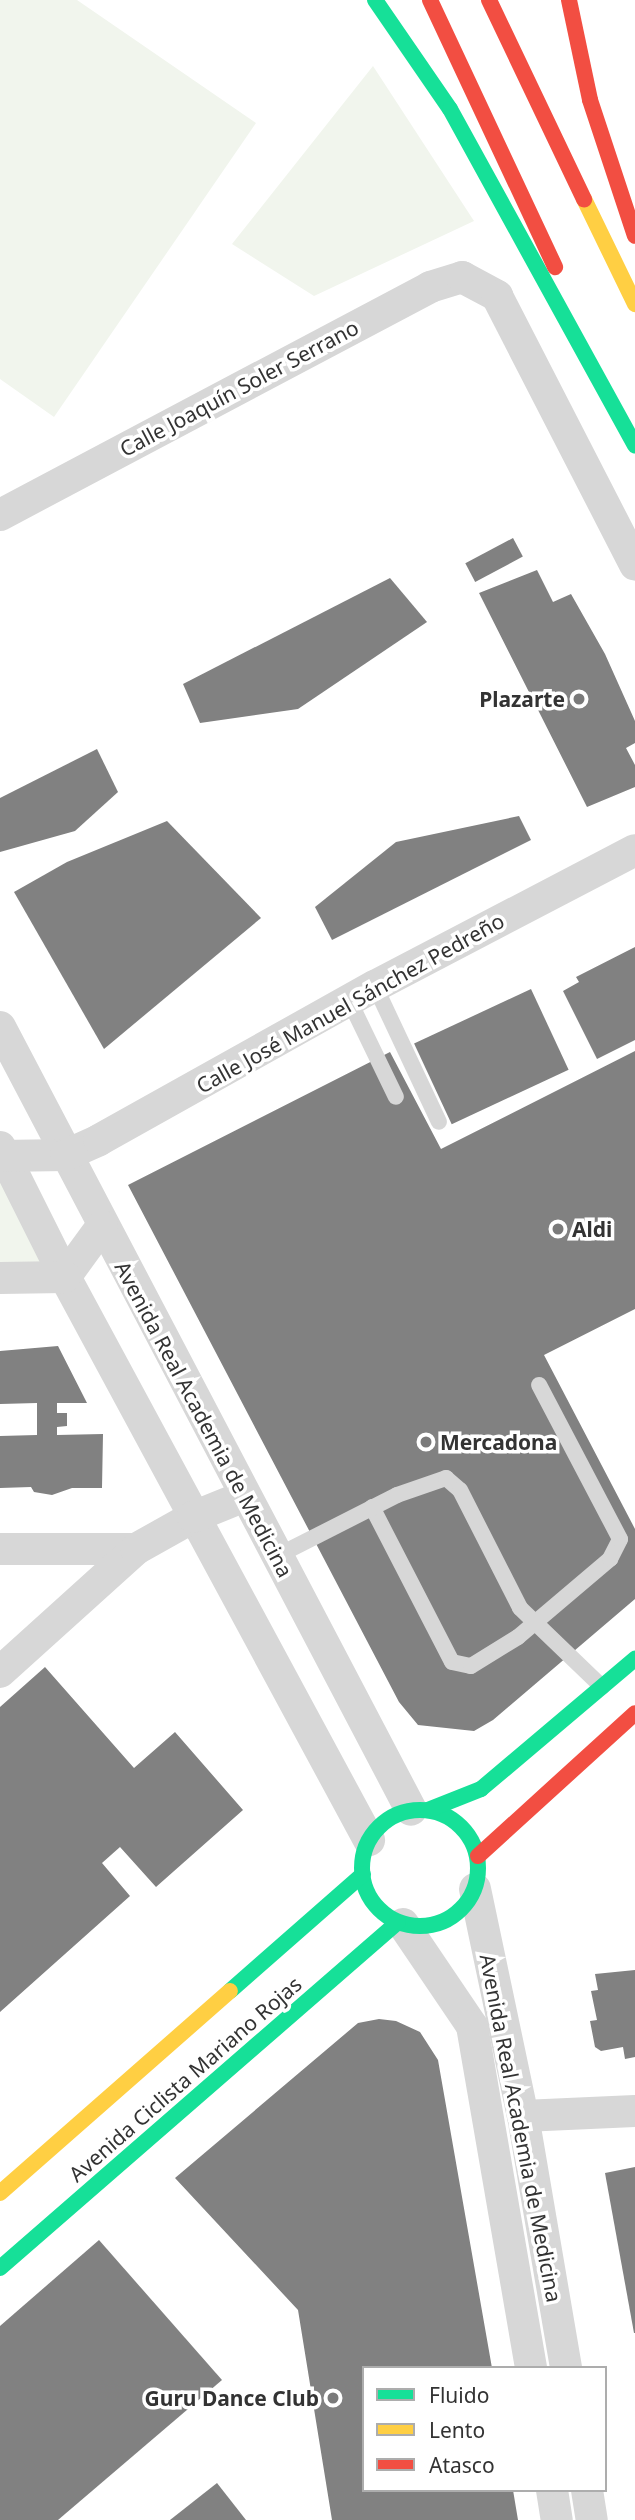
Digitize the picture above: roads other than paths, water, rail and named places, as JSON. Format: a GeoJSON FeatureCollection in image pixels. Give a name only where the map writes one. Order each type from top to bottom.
{"type":"FeatureCollection","features":[{"type":"Feature","properties":{"kind":"main road"},"geometry":{"type":"LineString","coordinates":[[375,0],[450,109],[635,445]]}},
{"type":"Feature","properties":{"kind":"main road"},"geometry":{"type":"LineString","coordinates":[[430,0],[635,437]]}},
{"type":"Feature","properties":{"kind":"main road"},"geometry":{"type":"LineString","coordinates":[[489,0],[635,304]]}},
{"type":"Feature","properties":{"kind":"main road"},"geometry":{"type":"LineString","coordinates":[[569,0],[590,100],[635,236]]}},
{"type":"Feature","properties":{"kind":"main road"},"geometry":{"type":"LineString","coordinates":[[419,1810],[460,1825],[478,1856],[475,1889],[458,1913],[446,1921],[417,1927],[401,1923],[374,1903],[363,1874],[369,1840],[380,1826],[419,1810],[481,1789],[635,1659]]}},
{"type":"Feature","properties":{"kind":"main road"},"geometry":{"type":"LineString","coordinates":[[478,1856],[635,1713]]}},
{"type":"Feature","properties":{"kind":"main road","name":"Avenida Ciclista Mariano Rojas"},"geometry":{"type":"LineString","coordinates":[[0,2193],[363,1874]]}},
{"type":"Feature","properties":{"kind":"main road","name":"Avenida Ciclista Mariano Rojas"},"geometry":{"type":"LineString","coordinates":[[0,2268],[401,1923]]}},
{"type":"Feature","properties":{"kind":"street","name":"Calle Joaquín Soler Serrano"},"geometry":{"type":"LineString","coordinates":[[0,514],[430,287],[462,277],[480,283],[505,310],[635,565]]}},
{"type":"Feature","properties":{"kind":"street","name":"Calle José Manuel Sánchez Pedreño"},"geometry":{"type":"LineString","coordinates":[[66,1156],[635,850]]}},
{"type":"Feature","properties":{"kind":"street","name":"Avenida Real Academia de Medicina"},"geometry":{"type":"LineString","coordinates":[[0,1027],[277,1556],[419,1810]]}},
{"type":"Feature","properties":{"kind":"street"},"geometry":{"type":"LineString","coordinates":[[66,1156],[2,1153],[193,1517],[369,1840]]}},
{"type":"Feature","properties":{"kind":"street"},"geometry":{"type":"LineString","coordinates":[[65,1277],[102,1226]]}},
{"type":"Feature","properties":{"kind":"street"},"geometry":{"type":"LineString","coordinates":[[0,1278],[65,1277]]}},
{"type":"Feature","properties":{"kind":"street"},"geometry":{"type":"LineString","coordinates":[[0,1672],[136,1549],[193,1517],[245,1496]]}},
{"type":"Feature","properties":{"kind":"street"},"geometry":{"type":"LineString","coordinates":[[0,1549],[136,1549]]}},
{"type":"Feature","properties":{"kind":"street","name":"Avenida Real Academia de Medicina"},"geometry":{"type":"LineString","coordinates":[[475,1889],[523,2116],[566,2366]]}},
{"type":"Feature","properties":{"kind":"street","name":"Avenida Real Academia de Medicina"},"geometry":{"type":"LineString","coordinates":[[401,1923],[471,2026],[531,2366]]}},
{"type":"Feature","properties":{"kind":"street"},"geometry":{"type":"LineString","coordinates":[[523,2116],[635,2111]]}},
{"type":"Feature","properties":{"kind":"street"},"geometry":{"type":"LineString","coordinates":[[552,2492],[557,2520]]}},
{"type":"Feature","properties":{"kind":"street"},"geometry":{"type":"LineString","coordinates":[[587,2492],[592,2520]]}},
{"type":"Feature","properties":{"kind":"lane"},"geometry":{"type":"LineString","coordinates":[[363,995],[396,1097]]}},
{"type":"Feature","properties":{"kind":"lane"},"geometry":{"type":"LineString","coordinates":[[363,995],[439,1122]]}},
{"type":"Feature","properties":{"kind":"lane"},"geometry":{"type":"LineString","coordinates":[[372,1507],[456,1666],[471,1666],[532,1623],[610,1559],[620,1539],[540,1385]]}},
{"type":"Feature","properties":{"kind":"lane"},"geometry":{"type":"LineString","coordinates":[[277,1556],[372,1507],[436,1478],[454,1482],[520,1608],[532,1623],[571,1653],[602,1687]]}},
{"type":"Feature","properties":{"kind":"lane"},"geometry":{"type":"LineString","coordinates":[[485,2106],[523,2116]]}},
{"type":"Feature","properties":{"kind":"place","name":"Plazarte"},"geometry":{"type":"Point","coordinates":[579,699]}},
{"type":"Feature","properties":{"kind":"place","name":"Aldi"},"geometry":{"type":"Point","coordinates":[558,1229]}},
{"type":"Feature","properties":{"kind":"place","name":"Mercadona"},"geometry":{"type":"Point","coordinates":[426,1442]}},
{"type":"Feature","properties":{"kind":"place","name":"Guru Dance Club"},"geometry":{"type":"Point","coordinates":[333,2398]}}]}
